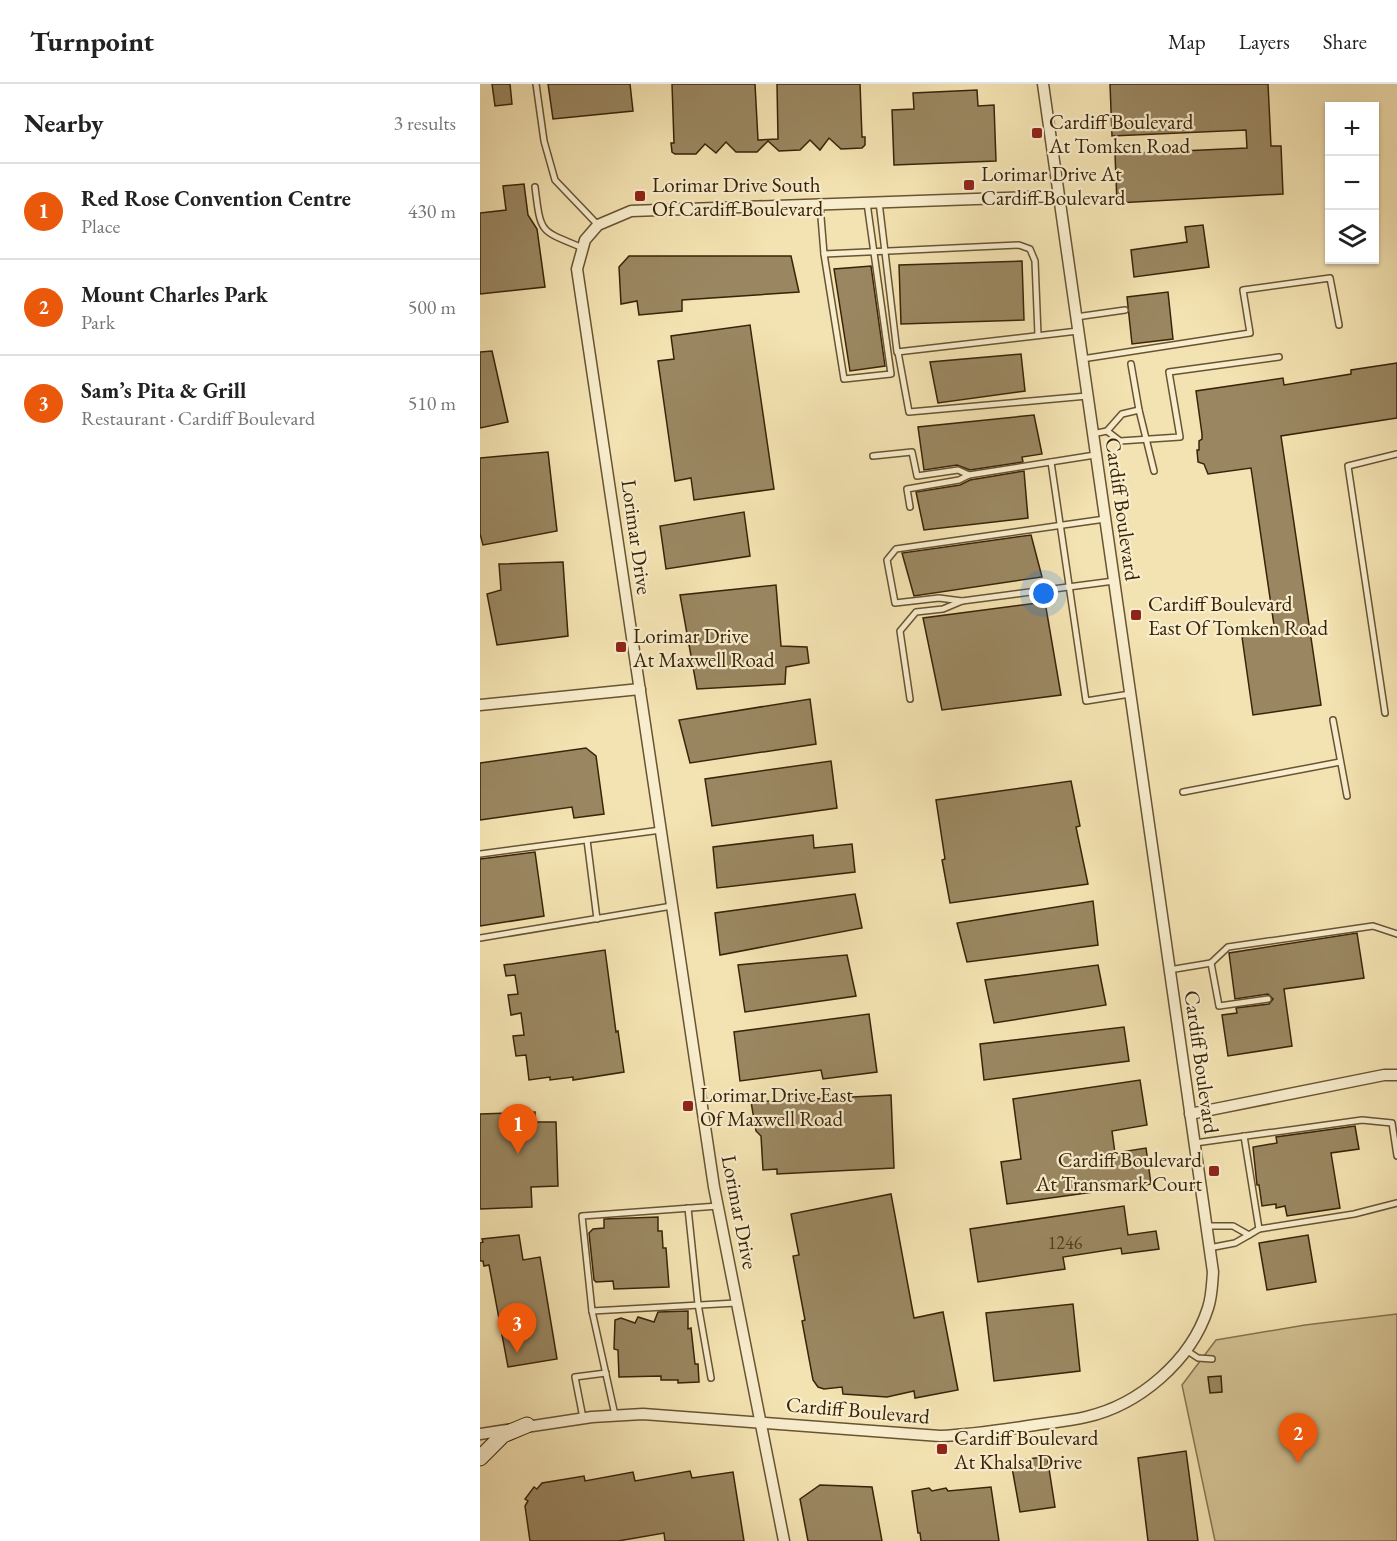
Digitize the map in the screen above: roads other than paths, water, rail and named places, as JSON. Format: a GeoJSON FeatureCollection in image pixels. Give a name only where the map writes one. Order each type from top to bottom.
{"type":"FeatureCollection","features":[{"type":"Feature","properties":{"kind":"main road"},"geometry":{"type":"LineString","coordinates":[[480,1458],[503,1436],[527,1425]]}},
{"type":"Feature","properties":{"kind":"street","name":"Cardiff Boulevard"},"geometry":{"type":"LineString","coordinates":[[480,1434],[527,1425],[615,1415],[671,1415],[940,1436],[963,1435],[1085,1417],[1120,1404],[1146,1389],[1169,1369],[1196,1336],[1209,1306],[1213,1272],[1043,84]]}},
{"type":"Feature","properties":{"kind":"street"},"geometry":{"type":"LineString","coordinates":[[598,225],[631,211],[1058,196]]}},
{"type":"Feature","properties":{"kind":"street","name":"Lorimar Drive"},"geometry":{"type":"LineString","coordinates":[[598,225],[585,240],[577,269],[718,1206],[784,1541]]}},
{"type":"Feature","properties":{"kind":"street"},"geometry":{"type":"LineString","coordinates":[[480,705],[640,688]]}},
{"type":"Feature","properties":{"kind":"street"},"geometry":{"type":"LineString","coordinates":[[1190,1114],[1384,1075],[1397,1075]]}},
{"type":"Feature","properties":{"kind":"lane"},"geometry":{"type":"LineString","coordinates":[[536,84],[544,141],[555,180],[598,225]]}},
{"type":"Feature","properties":{"kind":"lane"},"geometry":{"type":"LineString","coordinates":[[535,187],[540,221],[544,229],[551,235],[583,248]]}},
{"type":"Feature","properties":{"kind":"lane"},"geometry":{"type":"LineString","coordinates":[[879,202],[898,351],[909,412],[1087,396]]}},
{"type":"Feature","properties":{"kind":"lane"},"geometry":{"type":"LineString","coordinates":[[820,204],[824,254],[844,379],[891,374],[867,203]]}},
{"type":"Feature","properties":{"kind":"lane"},"geometry":{"type":"LineString","coordinates":[[824,254],[1019,245],[1030,249],[1035,261],[1038,335]]}},
{"type":"Feature","properties":{"kind":"lane"},"geometry":{"type":"LineString","coordinates":[[1082,359],[1250,333],[1243,290],[1330,278],[1339,325]]}},
{"type":"Feature","properties":{"kind":"lane"},"geometry":{"type":"LineString","coordinates":[[1076,317],[1125,310]]}},
{"type":"Feature","properties":{"kind":"lane"},"geometry":{"type":"LineString","coordinates":[[898,351],[1078,331]]}},
{"type":"Feature","properties":{"kind":"lane"},"geometry":{"type":"LineString","coordinates":[[1107,431],[1120,441],[1180,437],[1169,372],[1279,357]]}},
{"type":"Feature","properties":{"kind":"lane"},"geometry":{"type":"LineString","coordinates":[[1131,364],[1139,410],[1154,471]]}},
{"type":"Feature","properties":{"kind":"lane"},"geometry":{"type":"LineString","coordinates":[[1092,434],[1107,431],[1122,414],[1139,410]]}},
{"type":"Feature","properties":{"kind":"lane"},"geometry":{"type":"LineString","coordinates":[[873,456],[912,452],[917,476],[958,470],[969,475]]}},
{"type":"Feature","properties":{"kind":"lane"},"geometry":{"type":"LineString","coordinates":[[1385,713],[1348,466],[1397,454]]}},
{"type":"Feature","properties":{"kind":"lane"},"geometry":{"type":"LineString","coordinates":[[910,507],[907,489],[959,480],[969,475],[1095,455]]}},
{"type":"Feature","properties":{"kind":"lane"},"geometry":{"type":"LineString","coordinates":[[1051,462],[1086,701],[1130,694]]}},
{"type":"Feature","properties":{"kind":"lane"},"geometry":{"type":"LineString","coordinates":[[1105,519],[896,549],[887,560],[895,603],[939,598],[962,601],[1114,581]]}},
{"type":"Feature","properties":{"kind":"lane"},"geometry":{"type":"LineString","coordinates":[[910,699],[900,631],[916,612],[943,609],[962,601]]}},
{"type":"Feature","properties":{"kind":"lane"},"geometry":{"type":"LineString","coordinates":[[1332,720],[1347,796]]}},
{"type":"Feature","properties":{"kind":"lane"},"geometry":{"type":"LineString","coordinates":[[1183,792],[1340,762]]}},
{"type":"Feature","properties":{"kind":"lane"},"geometry":{"type":"LineString","coordinates":[[480,855],[661,830]]}},
{"type":"Feature","properties":{"kind":"lane"},"geometry":{"type":"LineString","coordinates":[[587,840],[597,919]]}},
{"type":"Feature","properties":{"kind":"lane"},"geometry":{"type":"LineString","coordinates":[[480,938],[672,906]]}},
{"type":"Feature","properties":{"kind":"lane"},"geometry":{"type":"LineString","coordinates":[[1169,970],[1211,963],[1228,947],[1373,926],[1397,934]]}},
{"type":"Feature","properties":{"kind":"lane"},"geometry":{"type":"LineString","coordinates":[[1211,963],[1218,1006],[1268,999]]}},
{"type":"Feature","properties":{"kind":"lane"},"geometry":{"type":"LineString","coordinates":[[1194,1143],[1362,1120],[1392,1123],[1397,1156]]}},
{"type":"Feature","properties":{"kind":"lane"},"geometry":{"type":"LineString","coordinates":[[1244,1136],[1260,1229]]}},
{"type":"Feature","properties":{"kind":"lane"},"geometry":{"type":"LineString","coordinates":[[1209,1248],[1235,1243],[1260,1229],[1354,1214],[1397,1203]]}},
{"type":"Feature","properties":{"kind":"lane"},"geometry":{"type":"LineString","coordinates":[[615,1415],[592,1311],[582,1216],[718,1206]]}},
{"type":"Feature","properties":{"kind":"lane"},"geometry":{"type":"LineString","coordinates":[[688,1209],[698,1304],[711,1378]]}},
{"type":"Feature","properties":{"kind":"lane"},"geometry":{"type":"LineString","coordinates":[[1206,1226],[1233,1226],[1249,1235]]}},
{"type":"Feature","properties":{"kind":"lane"},"geometry":{"type":"LineString","coordinates":[[592,1311],[738,1303]]}},
{"type":"Feature","properties":{"kind":"lane"},"geometry":{"type":"LineString","coordinates":[[1186,1350],[1198,1358],[1212,1359]]}},
{"type":"Feature","properties":{"kind":"lane"},"geometry":{"type":"LineString","coordinates":[[583,1418],[575,1377],[606,1373]]}},
{"type":"Feature","properties":{"kind":"place","name":"Cardiff Boulevard At Tomken Road"},"geometry":{"type":"Point","coordinates":[1037,133]}},
{"type":"Feature","properties":{"kind":"place","name":"Lorimar Drive At Cardiff Boulevard"},"geometry":{"type":"Point","coordinates":[969,185]}},
{"type":"Feature","properties":{"kind":"place","name":"Lorimar Drive South Of Cardiff Boulevard"},"geometry":{"type":"Point","coordinates":[640,196]}},
{"type":"Feature","properties":{"kind":"place","name":"Cardiff Boulevard East Of Tomken Road"},"geometry":{"type":"Point","coordinates":[1136,615]}},
{"type":"Feature","properties":{"kind":"place","name":"Lorimar Drive At Maxwell Road"},"geometry":{"type":"Point","coordinates":[621,647]}},
{"type":"Feature","properties":{"kind":"place","name":"Lorimar Drive East Of Maxwell Road"},"geometry":{"type":"Point","coordinates":[688,1106]}},
{"type":"Feature","properties":{"kind":"place","name":"Red Rose Convention Centre"},"geometry":{"type":"Point","coordinates":[518,1154]}},
{"type":"Feature","properties":{"kind":"place","name":"Cardiff Boulevard At Transmark Court"},"geometry":{"type":"Point","coordinates":[1214,1171]}},
{"type":"Feature","properties":{"kind":"place","name":"Sam’s Pita & Grill"},"geometry":{"type":"Point","coordinates":[517,1353]}},
{"type":"Feature","properties":{"kind":"place","name":"Cardiff Boulevard At Khalsa Drive"},"geometry":{"type":"Point","coordinates":[942,1449]}},
{"type":"Feature","properties":{"kind":"place","name":"Mount Charles Park"},"geometry":{"type":"Point","coordinates":[1298,1463]}}]}
